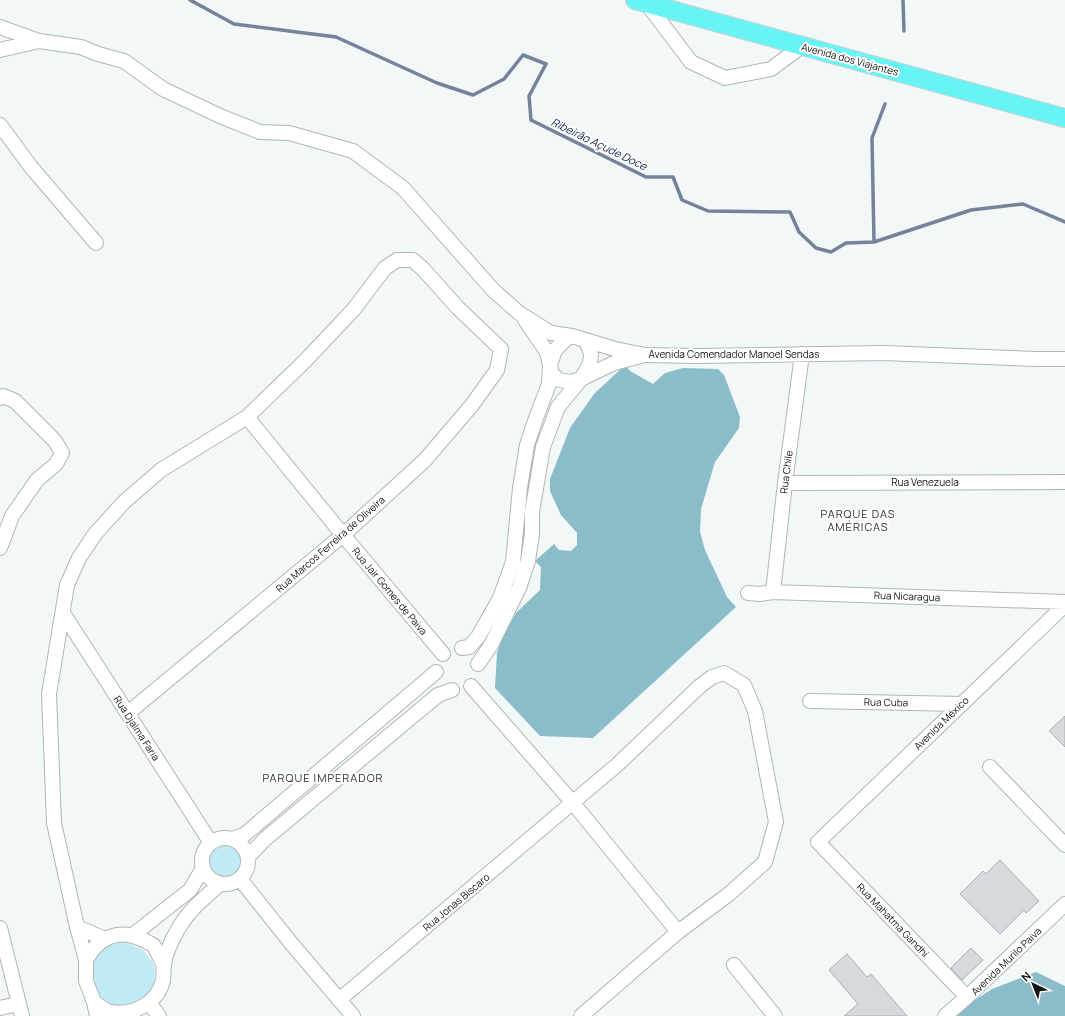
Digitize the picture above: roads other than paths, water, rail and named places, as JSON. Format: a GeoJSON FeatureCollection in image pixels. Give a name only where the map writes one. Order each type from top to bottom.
{"type":"FeatureCollection","features":[{"type":"Feature","properties":{"kind":"main road","name":"Avenida dos Viajantes"},"geometry":{"type":"LineString","coordinates":[[641,2],[1065,118]]}},
{"type":"Feature","properties":{"kind":"street"},"geometry":{"type":"LineString","coordinates":[[641,2],[691,62],[725,78],[771,68],[802,46]]}},
{"type":"Feature","properties":{"kind":"street","name":"Avenida Comendador Manoel Sendas"},"geometry":{"type":"LineString","coordinates":[[0,27],[39,41],[81,47],[98,54],[124,61],[163,89],[220,116],[260,132],[288,133],[353,150],[402,188],[493,290],[519,313],[551,333],[579,338],[615,349],[645,355],[696,356],[883,353],[1065,359]]}},
{"type":"Feature","properties":{"kind":"street"},"geometry":{"type":"LineString","coordinates":[[0,50],[39,41]]}},
{"type":"Feature","properties":{"kind":"street"},"geometry":{"type":"LineString","coordinates":[[0,125],[31,167],[96,243]]}},
{"type":"Feature","properties":{"kind":"street","name":"Rua Marcos Ferreira de Oliveira"},"geometry":{"type":"LineString","coordinates":[[128,713],[343,535],[425,460],[472,405],[497,370],[501,349],[457,307],[413,260],[396,260],[385,268],[354,309],[305,361],[247,417]]}},
{"type":"Feature","properties":{"kind":"street"},"geometry":{"type":"LineString","coordinates":[[519,313],[547,352],[552,374],[559,380],[570,382],[581,379],[614,363],[645,355]]}},
{"type":"Feature","properties":{"kind":"street"},"geometry":{"type":"LineString","coordinates":[[452,690],[441,683],[436,672],[437,662],[443,654],[451,649],[469,647],[478,637],[500,598],[513,562],[520,488],[527,445],[549,384],[550,365],[555,350],[566,339],[579,338],[589,345],[591,354],[590,364],[581,379],[558,407],[542,447],[532,512],[532,534],[528,561],[520,588],[491,644],[478,664]]}},
{"type":"Feature","properties":{"kind":"street","name":"Rua Chile"},"geometry":{"type":"LineString","coordinates":[[773,592],[785,483],[802,354]]}},
{"type":"Feature","properties":{"kind":"street"},"geometry":{"type":"LineString","coordinates":[[0,398],[3,396],[15,401],[55,441],[62,453],[56,464],[37,480],[12,516],[0,548]]}},
{"type":"Feature","properties":{"kind":"street"},"geometry":{"type":"LineString","coordinates":[[220,884],[189,912],[176,932],[164,965],[163,979],[159,993],[150,1004],[140,1010],[130,1013],[120,1014],[102,1012],[86,981],[86,960],[77,927],[54,823],[50,694],[67,585],[79,558],[95,534],[124,502],[161,470],[247,417]]}},
{"type":"Feature","properties":{"kind":"street","name":"Rua Jair Gomes de Paiva"},"geometry":{"type":"LineString","coordinates":[[247,417],[343,535],[443,654]]}},
{"type":"Feature","properties":{"kind":"street","name":"Rua Venezuela"},"geometry":{"type":"LineString","coordinates":[[785,483],[1065,482]]}},
{"type":"Feature","properties":{"kind":"street","name":"Rua Nicaragua"},"geometry":{"type":"LineString","coordinates":[[748,593],[760,594],[773,592],[1065,603]]}},
{"type":"Feature","properties":{"kind":"street","name":"Avenida México"},"geometry":{"type":"LineString","coordinates":[[818,842],[1065,603]]}},
{"type":"Feature","properties":{"kind":"street","name":"Rua Djalma Faria"},"geometry":{"type":"LineString","coordinates":[[63,613],[211,843]]}},
{"type":"Feature","properties":{"kind":"street"},"geometry":{"type":"LineString","coordinates":[[248,857],[265,839],[438,695],[452,690],[462,690],[471,686],[478,676],[478,664],[472,654],[462,648]]}},
{"type":"Feature","properties":{"kind":"street"},"geometry":{"type":"LineString","coordinates":[[132,935],[190,890],[203,868],[203,854],[211,843],[221,839],[232,839],[244,835],[436,672]]}},
{"type":"Feature","properties":{"kind":"street","name":"Rua Jonas Biscaro"},"geometry":{"type":"LineString","coordinates":[[339,1000],[617,765],[700,686],[712,677],[724,673],[744,685],[755,711],[776,822],[765,862],[729,894],[678,932]]}},
{"type":"Feature","properties":{"kind":"street"},"geometry":{"type":"LineString","coordinates":[[471,686],[573,803],[678,932],[581,1016]]}},
{"type":"Feature","properties":{"kind":"street","name":"Rua Cuba"},"geometry":{"type":"LineString","coordinates":[[810,701],[962,704]]}},
{"type":"Feature","properties":{"kind":"street"},"geometry":{"type":"LineString","coordinates":[[990,767],[1065,845]]}},
{"type":"Feature","properties":{"kind":"street"},"geometry":{"type":"LineString","coordinates":[[203,868],[209,878],[220,884],[232,883],[240,879],[247,868],[248,857],[243,847],[232,839]]}},
{"type":"Feature","properties":{"kind":"street","name":"Rua Mahatma Gandhi"},"geometry":{"type":"LineString","coordinates":[[818,842],[967,997]]}},
{"type":"Feature","properties":{"kind":"street"},"geometry":{"type":"LineString","coordinates":[[240,879],[291,943],[353,1016]]}},
{"type":"Feature","properties":{"kind":"street","name":"Avenida Murilo Paiva"},"geometry":{"type":"LineString","coordinates":[[945,1016],[1065,904]]}},
{"type":"Feature","properties":{"kind":"street"},"geometry":{"type":"LineString","coordinates":[[77,927],[105,939]]}},
{"type":"Feature","properties":{"kind":"street"},"geometry":{"type":"LineString","coordinates":[[0,928],[20,1010],[0,1008]]}},
{"type":"Feature","properties":{"kind":"street"},"geometry":{"type":"LineString","coordinates":[[86,960],[97,944],[105,939],[119,934],[132,935],[152,945],[164,965]]}},
{"type":"Feature","properties":{"kind":"street"},"geometry":{"type":"LineString","coordinates":[[734,965],[775,1016]]}},
{"type":"Feature","properties":{"kind":"street"},"geometry":{"type":"LineString","coordinates":[[150,1004],[159,1016]]}},
{"type":"Feature","properties":{"kind":"waterway","name":"Ribeirão Açude Doce"},"geometry":{"type":"LineString","coordinates":[[190,0],[234,24],[336,37],[437,83],[473,95],[504,79],[523,55],[546,64],[529,96],[531,120],[646,177],[673,177],[682,200],[708,211],[790,212],[799,232],[816,248],[831,252],[846,243],[874,242],[971,210],[1023,204],[1065,222]]}},
{"type":"Feature","properties":{"kind":"waterway"},"geometry":{"type":"LineString","coordinates":[[903,0],[904,31]]}},
{"type":"Feature","properties":{"kind":"waterway"},"geometry":{"type":"LineString","coordinates":[[874,242],[872,138],[885,104]]}},
{"type":"Feature","properties":{"kind":"district","name":"PARQUE DAS AMÉRICAS"},"geometry":{"type":"Point","coordinates":[858,520]}},
{"type":"Feature","properties":{"kind":"district","name":"PARQUE IMPERADOR"},"geometry":{"type":"Point","coordinates":[323,778]}}]}
